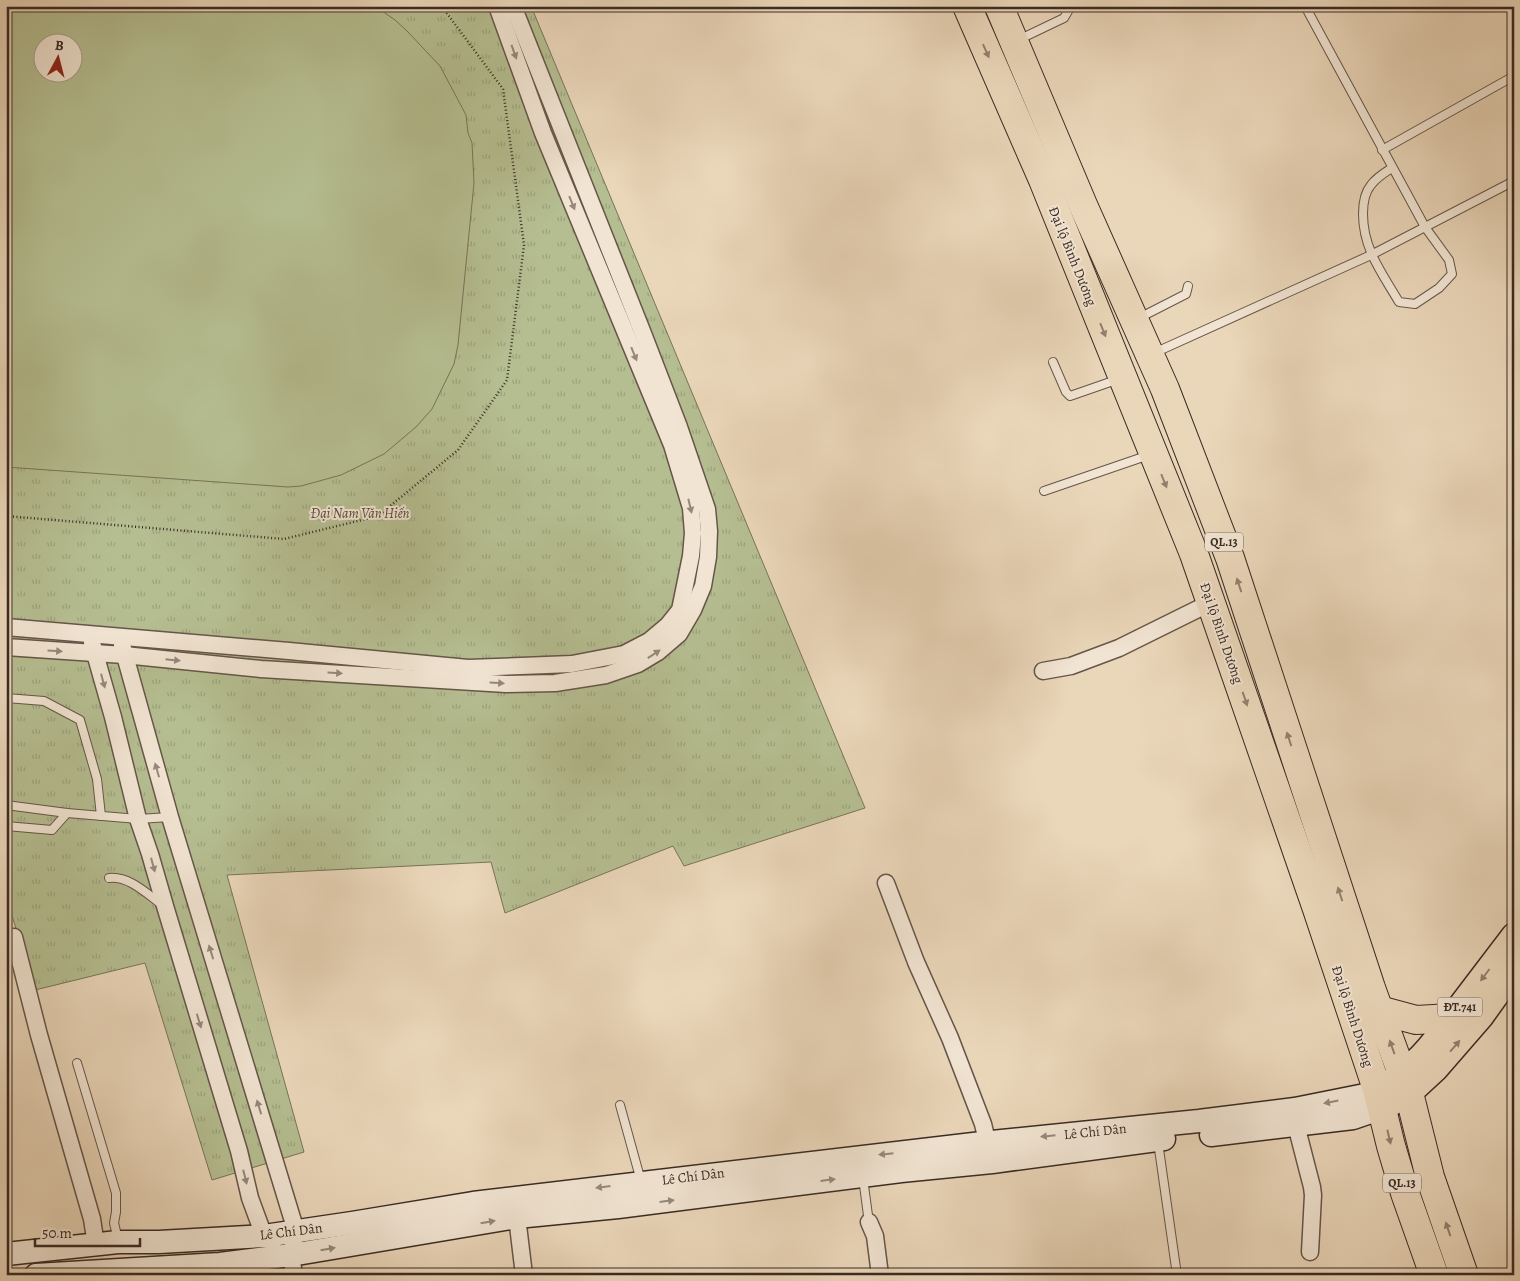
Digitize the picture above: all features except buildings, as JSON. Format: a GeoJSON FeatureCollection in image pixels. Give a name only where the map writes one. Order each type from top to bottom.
{"type":"FeatureCollection","features":[{"type":"Feature","properties":{"kind":"highway","name":"Đại lộ Bình Dương"},"geometry":{"type":"LineString","coordinates":[[967,6],[1043,180],[1212,602],[1380,1099],[1405,1193],[1434,1275]]}},
{"type":"Feature","properties":{"kind":"highway","name":"Đại lộ Bình Dương"},"geometry":{"type":"LineString","coordinates":[[999,6],[1083,205],[1165,389],[1230,558],[1405,1084],[1430,1177],[1464,1275]]}},
{"type":"Feature","properties":{"kind":"highway"},"geometry":{"type":"LineString","coordinates":[[1235,669],[1263,658]]}},
{"type":"Feature","properties":{"kind":"highway"},"geometry":{"type":"LineString","coordinates":[[1379,1010],[1416,1020],[1452,1018]]}},
{"type":"Feature","properties":{"kind":"main road","name":"ĐT.741"},"geometry":{"type":"LineString","coordinates":[[1405,1084],[1425,1053],[1514,936]]}},
{"type":"Feature","properties":{"kind":"main road","name":"ĐT.741"},"geometry":{"type":"LineString","coordinates":[[1405,1084],[1435,1069],[1476,1023],[1514,970]]}},
{"type":"Feature","properties":{"kind":"main road"},"geometry":{"type":"LineString","coordinates":[[1380,1099],[1386,1086],[1405,1084]]}},
{"type":"Feature","properties":{"kind":"main road","name":"Lê Chí Dân"},"geometry":{"type":"LineString","coordinates":[[36,1275],[220,1264],[292,1265],[517,1217],[618,1207],[862,1176],[990,1152],[1199,1121],[1296,1109],[1365,1096],[1380,1099]]}},
{"type":"Feature","properties":{"kind":"main road","name":"Lê Chí Dân"},"geometry":{"type":"LineString","coordinates":[[6,1254],[118,1242],[159,1242],[264,1236],[472,1203],[641,1183],[990,1152],[1158,1140],[1296,1125],[1353,1118],[1380,1099]]}},
{"type":"Feature","properties":{"kind":"street"},"geometry":{"type":"LineString","coordinates":[[6,627],[468,668],[572,664],[624,654],[649,641],[668,625],[680,610],[691,556],[693,533],[691,508],[672,445],[543,133],[497,6]]}},
{"type":"Feature","properties":{"kind":"street"},"geometry":{"type":"LineString","coordinates":[[6,647],[124,655],[261,669],[506,684],[555,683],[606,674],[638,664],[658,652],[679,634],[693,610],[703,586],[708,557],[707,509],[679,427],[513,6]]}},
{"type":"Feature","properties":{"kind":"street"},"geometry":{"type":"LineString","coordinates":[[1043,671],[1071,666],[1120,648],[1212,602]]}},
{"type":"Feature","properties":{"kind":"street"},"geometry":{"type":"LineString","coordinates":[[90,634],[138,819],[239,1151],[250,1198],[264,1236],[292,1265]]}},
{"type":"Feature","properties":{"kind":"street"},"geometry":{"type":"LineString","coordinates":[[120,637],[170,817],[296,1231],[292,1265]]}},
{"type":"Feature","properties":{"kind":"street"},"geometry":{"type":"LineString","coordinates":[[886,883],[916,962],[950,1038],[983,1124],[990,1152]]}},
{"type":"Feature","properties":{"kind":"street"},"geometry":{"type":"LineString","coordinates":[[14,937],[39,1035],[92,1219],[96,1245]]}},
{"type":"Feature","properties":{"kind":"street"},"geometry":{"type":"LineString","coordinates":[[1296,1125],[1310,1176],[1313,1195],[1310,1252]]}},
{"type":"Feature","properties":{"kind":"street"},"geometry":{"type":"LineString","coordinates":[[517,1217],[524,1275]]}},
{"type":"Feature","properties":{"kind":"street"},"geometry":{"type":"LineString","coordinates":[[869,1222],[875,1236],[880,1275]]}},
{"type":"Feature","properties":{"kind":"lane"},"geometry":{"type":"LineString","coordinates":[[1014,42],[1064,18],[1071,6]]}},
{"type":"Feature","properties":{"kind":"lane"},"geometry":{"type":"LineString","coordinates":[[1305,6],[1425,227],[1449,260],[1452,274],[1439,288],[1415,304],[1399,302],[1371,255],[1366,242],[1363,204],[1369,186],[1378,177],[1392,168]]}},
{"type":"Feature","properties":{"kind":"lane"},"geometry":{"type":"LineString","coordinates":[[1382,150],[1514,76]]}},
{"type":"Feature","properties":{"kind":"lane"},"geometry":{"type":"LineString","coordinates":[[1150,355],[1371,255],[1514,181]]}},
{"type":"Feature","properties":{"kind":"lane"},"geometry":{"type":"LineString","coordinates":[[1134,320],[1186,294],[1188,286]]}},
{"type":"Feature","properties":{"kind":"lane"},"geometry":{"type":"LineString","coordinates":[[1053,362],[1066,392],[1070,396],[1122,378]]}},
{"type":"Feature","properties":{"kind":"lane"},"geometry":{"type":"LineString","coordinates":[[1044,491],[1153,454]]}},
{"type":"Feature","properties":{"kind":"lane"},"geometry":{"type":"LineString","coordinates":[[6,698],[44,701],[80,720],[97,779],[101,816]]}},
{"type":"Feature","properties":{"kind":"lane"},"geometry":{"type":"LineString","coordinates":[[6,806],[138,819],[170,817]]}},
{"type":"Feature","properties":{"kind":"lane"},"geometry":{"type":"LineString","coordinates":[[6,826],[52,830],[67,813]]}},
{"type":"Feature","properties":{"kind":"lane"},"geometry":{"type":"LineString","coordinates":[[108,878],[113,877],[130,882],[165,906]]}},
{"type":"Feature","properties":{"kind":"lane"},"geometry":{"type":"LineString","coordinates":[[77,1063],[116,1193],[114,1223],[118,1242]]}},
{"type":"Feature","properties":{"kind":"lane"},"geometry":{"type":"LineString","coordinates":[[620,1104],[641,1183]]}},
{"type":"Feature","properties":{"kind":"lane"},"geometry":{"type":"LineString","coordinates":[[1158,1140],[1177,1275]]}},
{"type":"Feature","properties":{"kind":"lane"},"geometry":{"type":"LineString","coordinates":[[862,1176],[874,1275]]}},
{"type":"Feature","properties":{"kind":"path"},"geometry":{"type":"LineString","coordinates":[[6,516],[284,539],[378,516],[458,450],[508,380],[524,245],[503,89],[443,8],[439,6]]}},
{"type":"Feature","properties":{"kind":"green space","name":"Đại Nam Văn Hiến"},"geometry":{"type":"Polygon","coordinates":[[[6,6],[531,6],[865,808],[684,866],[673,846],[505,913],[491,862],[227,875],[304,1152],[212,1180],[145,963],[35,990],[9,906],[6,906],[6,6]]]}},
{"type":"Feature","properties":{"kind":"green space"},"geometry":{"type":"Polygon","coordinates":[[[6,6],[375,6],[407,31],[440,66],[466,115],[468,133],[472,143],[474,183],[458,345],[454,364],[432,409],[416,427],[384,454],[341,475],[301,486],[288,487],[6,467],[6,6]]]}}]}
